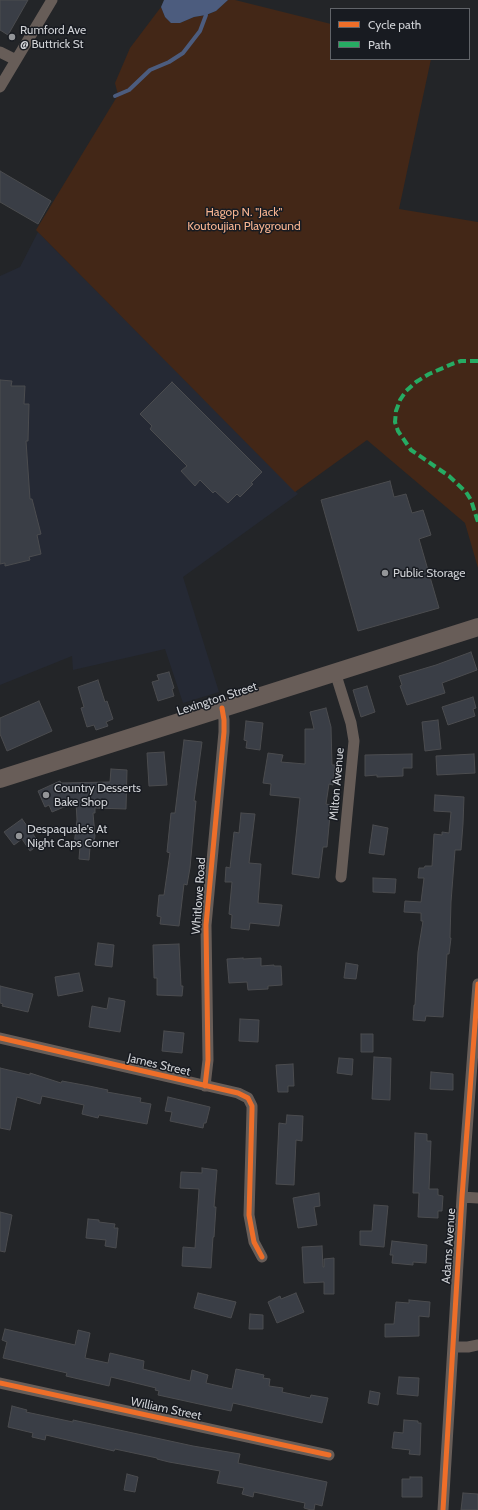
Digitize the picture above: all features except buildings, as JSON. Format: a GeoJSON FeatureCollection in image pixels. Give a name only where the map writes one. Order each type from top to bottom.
{"type":"FeatureCollection","features":[{"type":"Feature","properties":{"kind":"main road","name":"Lexington Street"},"geometry":{"type":"LineString","coordinates":[[0,779],[478,627]]}},
{"type":"Feature","properties":{"kind":"street"},"geometry":{"type":"LineString","coordinates":[[0,87],[52,0]]}},
{"type":"Feature","properties":{"kind":"street"},"geometry":{"type":"LineString","coordinates":[[0,52],[16,60]]}},
{"type":"Feature","properties":{"kind":"street","name":"Milton Avenue"},"geometry":{"type":"LineString","coordinates":[[335,672],[350,723],[354,746],[341,877]]}},
{"type":"Feature","properties":{"kind":"street","name":"Whitlowe Road"},"geometry":{"type":"LineString","coordinates":[[205,1086],[208,1060],[206,925],[224,732],[222,708]]}},
{"type":"Feature","properties":{"kind":"street","name":"Adams Avenue"},"geometry":{"type":"LineString","coordinates":[[443,1510],[462,1197],[478,984]]}},
{"type":"Feature","properties":{"kind":"street","name":"James Street"},"geometry":{"type":"LineString","coordinates":[[0,1038],[243,1095],[248,1098],[252,1106],[248,1215],[254,1242],[262,1257]]}},
{"type":"Feature","properties":{"kind":"street"},"geometry":{"type":"LineString","coordinates":[[462,1197],[478,1198]]}},
{"type":"Feature","properties":{"kind":"street"},"geometry":{"type":"LineString","coordinates":[[453,1347],[478,1345]]}},
{"type":"Feature","properties":{"kind":"street","name":"William Street"},"geometry":{"type":"LineString","coordinates":[[0,1383],[329,1455]]}},
{"type":"Feature","properties":{"kind":"shaded area"},"geometry":{"type":"Polygon","coordinates":[[[38,232],[298,494],[183,577],[219,692],[183,703],[165,649],[73,670],[72,656],[0,685],[0,276],[20,267],[38,232]]]}},
{"type":"Feature","properties":{"kind":"green space","name":"Hagop N. \"Jack\" Koutoujian Playground"},"geometry":{"type":"Polygon","coordinates":[[[228,0],[235,0],[330,24],[330,60],[431,60],[399,209],[478,222],[478,568],[465,523],[367,440],[295,492],[36,230],[118,95],[115,83],[130,48],[161,7],[165,17],[171,23],[180,23],[194,17],[207,15],[216,11],[228,0]]]}},
{"type":"Feature","properties":{"kind":"water"},"geometry":{"type":"Polygon","coordinates":[[[164,0],[228,0],[216,11],[206,15],[194,17],[180,23],[171,23],[165,17],[161,7],[164,0]]]}},
{"type":"Feature","properties":{"kind":"waterway"},"geometry":{"type":"LineString","coordinates":[[115,96],[129,90],[150,70],[169,62],[183,53],[200,31],[206,15]]}},
{"type":"Feature","properties":{"kind":"marked path"},"geometry":{"type":"LineString","coordinates":[[478,361],[461,361],[452,364],[429,374],[416,382],[406,391],[400,400],[396,411],[395,422],[398,431],[411,450],[449,476],[466,492],[471,500],[478,522]]}},
{"type":"Feature","properties":{"kind":"cycle path"},"geometry":{"type":"LineString","coordinates":[[205,1086],[208,1060],[206,925],[224,732],[222,708]]}},
{"type":"Feature","properties":{"kind":"cycle path"},"geometry":{"type":"LineString","coordinates":[[443,1510],[462,1197],[478,984]]}},
{"type":"Feature","properties":{"kind":"cycle path"},"geometry":{"type":"LineString","coordinates":[[0,1038],[238,1093],[248,1098],[252,1106],[249,1215],[254,1242],[262,1257]]}},
{"type":"Feature","properties":{"kind":"cycle path"},"geometry":{"type":"LineString","coordinates":[[0,1383],[329,1455]]}},
{"type":"Feature","properties":{"kind":"place","name":"Rumford Ave @ Buttrick St"},"geometry":{"type":"Point","coordinates":[12,37]}},
{"type":"Feature","properties":{"kind":"place","name":"Public Storage"},"geometry":{"type":"Point","coordinates":[385,573]}},
{"type":"Feature","properties":{"kind":"place","name":"Country Desserts Bake Shop"},"geometry":{"type":"Point","coordinates":[46,795]}},
{"type":"Feature","properties":{"kind":"place","name":"Despaquale's At Night Caps Corner"},"geometry":{"type":"Point","coordinates":[19,836]}}]}
